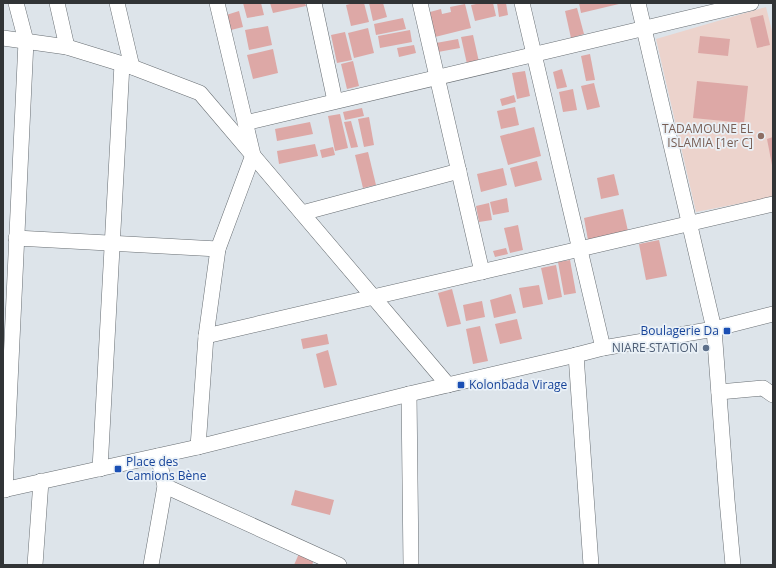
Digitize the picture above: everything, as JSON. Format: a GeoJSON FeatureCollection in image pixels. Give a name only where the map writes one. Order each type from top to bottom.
{"type":"FeatureCollection","features":[{"type":"Feature","properties":{"kind":"street"},"geometry":{"type":"LineString","coordinates":[[16,3],[26,41],[16,238],[8,298],[4,490],[198,447],[409,394],[603,348],[714,329],[773,314]]}},
{"type":"Feature","properties":{"kind":"street"},"geometry":{"type":"LineString","coordinates":[[57,3],[68,47]]}},
{"type":"Feature","properties":{"kind":"street"},"geometry":{"type":"LineString","coordinates":[[100,469],[112,243],[127,65],[117,3]]}},
{"type":"Feature","properties":{"kind":"street"},"geometry":{"type":"LineString","coordinates":[[198,447],[206,336],[218,249],[253,155],[217,3]]}},
{"type":"Feature","properties":{"kind":"street"},"geometry":{"type":"LineString","coordinates":[[314,3],[335,101]]}},
{"type":"Feature","properties":{"kind":"street"},"geometry":{"type":"LineString","coordinates":[[420,3],[482,272]]}},
{"type":"Feature","properties":{"kind":"street"},"geometry":{"type":"LineString","coordinates":[[522,3],[603,348]]}},
{"type":"Feature","properties":{"kind":"street"},"geometry":{"type":"LineString","coordinates":[[638,3],[714,329],[733,565]]}},
{"type":"Feature","properties":{"kind":"street"},"geometry":{"type":"LineString","coordinates":[[245,123],[751,3]]}},
{"type":"Feature","properties":{"kind":"street"},"geometry":{"type":"LineString","coordinates":[[3,38],[68,47],[127,65],[200,93],[448,385]]}},
{"type":"Feature","properties":{"kind":"street"},"geometry":{"type":"LineString","coordinates":[[302,213],[459,171]]}},
{"type":"Feature","properties":{"kind":"street"},"geometry":{"type":"LineString","coordinates":[[206,336],[773,204]]}},
{"type":"Feature","properties":{"kind":"street"},"geometry":{"type":"LineString","coordinates":[[16,238],[218,249]]}},
{"type":"Feature","properties":{"kind":"street"},"geometry":{"type":"LineString","coordinates":[[576,355],[591,565]]}},
{"type":"Feature","properties":{"kind":"street"},"geometry":{"type":"LineString","coordinates":[[719,392],[764,388],[773,395]]}},
{"type":"Feature","properties":{"kind":"street"},"geometry":{"type":"LineString","coordinates":[[409,394],[411,565]]}},
{"type":"Feature","properties":{"kind":"street"},"geometry":{"type":"LineString","coordinates":[[151,565],[165,486],[158,456]]}},
{"type":"Feature","properties":{"kind":"street"},"geometry":{"type":"LineString","coordinates":[[35,565],[41,481]]}},
{"type":"Feature","properties":{"kind":"street"},"geometry":{"type":"LineString","coordinates":[[165,486],[335,564]]}},
{"type":"Feature","properties":{"kind":"shaded area"},"geometry":{"type":"Polygon","coordinates":[[[766,7],[773,35],[773,197],[696,212],[656,39],[766,7]]]}},
{"type":"Feature","properties":{"kind":"building"},"geometry":{"type":"Polygon","coordinates":[[[243,3],[261,3],[264,15],[247,18],[243,3]]]}},
{"type":"Feature","properties":{"kind":"building"},"geometry":{"type":"Polygon","coordinates":[[[270,3],[305,3],[306,6],[273,13],[270,3]]]}},
{"type":"Feature","properties":{"kind":"building"},"geometry":{"type":"Polygon","coordinates":[[[364,3],[369,22],[351,26],[346,5],[364,3]]]}},
{"type":"Feature","properties":{"kind":"building"},"geometry":{"type":"Polygon","coordinates":[[[369,3],[383,3],[387,17],[373,21],[369,3]]]}},
{"type":"Feature","properties":{"kind":"building"},"geometry":{"type":"Polygon","coordinates":[[[493,3],[496,16],[475,21],[471,5],[493,3]]]}},
{"type":"Feature","properties":{"kind":"building"},"geometry":{"type":"Polygon","coordinates":[[[497,3],[506,3],[508,15],[499,17],[497,3]]]}},
{"type":"Feature","properties":{"kind":"building"},"geometry":{"type":"Polygon","coordinates":[[[579,3],[618,3],[619,4],[581,13],[579,3]]]}},
{"type":"Feature","properties":{"kind":"building"},"geometry":{"type":"Polygon","coordinates":[[[465,4],[471,28],[435,37],[430,12],[441,9],[442,14],[451,12],[450,7],[465,4]]]}},
{"type":"Feature","properties":{"kind":"building"},"geometry":{"type":"Polygon","coordinates":[[[577,8],[584,34],[571,38],[565,11],[577,8]]]}},
{"type":"Feature","properties":{"kind":"building"},"geometry":{"type":"Polygon","coordinates":[[[239,11],[243,27],[227,31],[223,16],[239,11]]]}},
{"type":"Feature","properties":{"kind":"building"},"geometry":{"type":"Polygon","coordinates":[[[763,15],[770,45],[757,48],[750,18],[763,15]]]}},
{"type":"Feature","properties":{"kind":"building"},"geometry":{"type":"Polygon","coordinates":[[[403,18],[406,29],[376,35],[374,24],[403,18]]]}},
{"type":"Feature","properties":{"kind":"building"},"geometry":{"type":"Polygon","coordinates":[[[268,26],[272,45],[249,50],[245,30],[268,26]]]}},
{"type":"Feature","properties":{"kind":"building"},"geometry":{"type":"Polygon","coordinates":[[[368,28],[374,53],[354,58],[348,33],[368,28]]]}},
{"type":"Feature","properties":{"kind":"building"},"geometry":{"type":"Polygon","coordinates":[[[410,30],[412,42],[380,48],[378,36],[410,30]]]}},
{"type":"Feature","properties":{"kind":"building"},"geometry":{"type":"Polygon","coordinates":[[[345,32],[352,60],[337,63],[331,35],[345,32]]]}},
{"type":"Feature","properties":{"kind":"building"},"geometry":{"type":"Polygon","coordinates":[[[473,35],[479,62],[467,64],[461,37],[473,35]]]}},
{"type":"Feature","properties":{"kind":"building"},"geometry":{"type":"Polygon","coordinates":[[[700,36],[730,39],[728,56],[698,53],[700,36]]]}},
{"type":"Feature","properties":{"kind":"building"},"geometry":{"type":"Polygon","coordinates":[[[458,39],[460,48],[438,52],[436,43],[458,39]]]}},
{"type":"Feature","properties":{"kind":"building"},"geometry":{"type":"Polygon","coordinates":[[[414,45],[416,53],[399,57],[397,48],[414,45]]]}},
{"type":"Feature","properties":{"kind":"building"},"geometry":{"type":"Polygon","coordinates":[[[273,49],[278,73],[253,79],[247,55],[273,49]]]}},
{"type":"Feature","properties":{"kind":"building"},"geometry":{"type":"Polygon","coordinates":[[[590,54],[595,80],[586,81],[581,56],[590,54]]]}},
{"type":"Feature","properties":{"kind":"building"},"geometry":{"type":"Polygon","coordinates":[[[353,61],[359,86],[347,89],[341,64],[353,61]]]}},
{"type":"Feature","properties":{"kind":"building"},"geometry":{"type":"Polygon","coordinates":[[[562,69],[567,87],[557,89],[553,72],[562,69]]]}},
{"type":"Feature","properties":{"kind":"building"},"geometry":{"type":"Polygon","coordinates":[[[525,71],[530,96],[517,99],[512,73],[525,71]]]}},
{"type":"Feature","properties":{"kind":"building"},"geometry":{"type":"Polygon","coordinates":[[[697,81],[748,86],[744,123],[693,118],[697,81]]]}},
{"type":"Feature","properties":{"kind":"building"},"geometry":{"type":"Polygon","coordinates":[[[594,83],[600,107],[587,110],[581,86],[594,83]]]}},
{"type":"Feature","properties":{"kind":"building"},"geometry":{"type":"Polygon","coordinates":[[[573,89],[577,110],[563,112],[559,92],[573,89]]]}},
{"type":"Feature","properties":{"kind":"building"},"geometry":{"type":"Polygon","coordinates":[[[514,95],[516,102],[502,106],[500,99],[514,95]]]}},
{"type":"Feature","properties":{"kind":"building"},"geometry":{"type":"Polygon","coordinates":[[[515,107],[519,125],[501,129],[497,111],[515,107]]]}},
{"type":"Feature","properties":{"kind":"building"},"geometry":{"type":"Polygon","coordinates":[[[362,108],[364,116],[345,120],[343,112],[362,108]]]}},
{"type":"Feature","properties":{"kind":"building"},"geometry":{"type":"Polygon","coordinates":[[[340,114],[348,148],[335,151],[328,116],[340,114]]]}},
{"type":"Feature","properties":{"kind":"building"},"geometry":{"type":"Polygon","coordinates":[[[369,117],[374,145],[364,147],[358,119],[369,117]]]}},
{"type":"Feature","properties":{"kind":"building"},"geometry":{"type":"Polygon","coordinates":[[[351,121],[358,147],[351,148],[344,122],[351,121]]]}},
{"type":"Feature","properties":{"kind":"building"},"geometry":{"type":"Polygon","coordinates":[[[310,122],[313,134],[277,141],[275,129],[310,122]]]}},
{"type":"Feature","properties":{"kind":"building"},"geometry":{"type":"Polygon","coordinates":[[[534,127],[541,156],[508,165],[500,136],[534,127]]]}},
{"type":"Feature","properties":{"kind":"building"},"geometry":{"type":"Polygon","coordinates":[[[773,137],[773,164],[772,165],[767,139],[773,137]]]}},
{"type":"Feature","properties":{"kind":"building"},"geometry":{"type":"Polygon","coordinates":[[[315,144],[318,156],[279,164],[277,151],[315,144]]]}},
{"type":"Feature","properties":{"kind":"building"},"geometry":{"type":"Polygon","coordinates":[[[333,147],[335,155],[322,158],[320,150],[333,147]]]}},
{"type":"Feature","properties":{"kind":"building"},"geometry":{"type":"Polygon","coordinates":[[[368,152],[376,185],[363,188],[355,155],[368,152]]]}},
{"type":"Feature","properties":{"kind":"building"},"geometry":{"type":"Polygon","coordinates":[[[537,161],[542,180],[515,187],[510,168],[537,161]]]}},
{"type":"Feature","properties":{"kind":"building"},"geometry":{"type":"Polygon","coordinates":[[[503,168],[507,185],[481,192],[477,174],[503,168]]]}},
{"type":"Feature","properties":{"kind":"building"},"geometry":{"type":"Polygon","coordinates":[[[614,174],[619,195],[601,199],[597,178],[614,174]]]}},
{"type":"Feature","properties":{"kind":"building"},"geometry":{"type":"Polygon","coordinates":[[[507,198],[509,212],[493,215],[490,202],[507,198]]]}},
{"type":"Feature","properties":{"kind":"building"},"geometry":{"type":"Polygon","coordinates":[[[489,203],[492,220],[479,222],[476,206],[489,203]]]}},
{"type":"Feature","properties":{"kind":"building"},"geometry":{"type":"Polygon","coordinates":[[[623,209],[628,231],[588,240],[584,218],[623,209]]]}},
{"type":"Feature","properties":{"kind":"building"},"geometry":{"type":"Polygon","coordinates":[[[518,225],[523,250],[510,253],[504,228],[518,225]]]}},
{"type":"Feature","properties":{"kind":"building"},"geometry":{"type":"Polygon","coordinates":[[[659,240],[667,276],[646,280],[639,244],[659,240]]]}},
{"type":"Feature","properties":{"kind":"building"},"geometry":{"type":"Polygon","coordinates":[[[506,248],[508,254],[495,257],[493,251],[506,248]]]}},
{"type":"Feature","properties":{"kind":"building"},"geometry":{"type":"Polygon","coordinates":[[[570,260],[576,293],[564,295],[558,262],[570,260]]]}},
{"type":"Feature","properties":{"kind":"building"},"geometry":{"type":"Polygon","coordinates":[[[556,265],[562,297],[548,300],[541,268],[556,265]]]}},
{"type":"Feature","properties":{"kind":"building"},"geometry":{"type":"Polygon","coordinates":[[[539,285],[543,304],[523,308],[519,288],[539,285]]]}},
{"type":"Feature","properties":{"kind":"building"},"geometry":{"type":"Polygon","coordinates":[[[452,289],[461,324],[447,327],[438,293],[452,289]]]}},
{"type":"Feature","properties":{"kind":"building"},"geometry":{"type":"Polygon","coordinates":[[[511,294],[516,313],[494,318],[490,300],[511,294]]]}},
{"type":"Feature","properties":{"kind":"building"},"geometry":{"type":"Polygon","coordinates":[[[482,301],[485,317],[466,321],[463,305],[482,301]]]}},
{"type":"Feature","properties":{"kind":"building"},"geometry":{"type":"Polygon","coordinates":[[[517,319],[522,339],[500,344],[495,324],[517,319]]]}},
{"type":"Feature","properties":{"kind":"building"},"geometry":{"type":"Polygon","coordinates":[[[480,326],[488,361],[473,364],[466,329],[480,326]]]}},
{"type":"Feature","properties":{"kind":"building"},"geometry":{"type":"Polygon","coordinates":[[[327,334],[329,344],[303,349],[301,339],[327,334]]]}},
{"type":"Feature","properties":{"kind":"building"},"geometry":{"type":"Polygon","coordinates":[[[328,350],[337,385],[324,388],[316,354],[328,350]]]}},
{"type":"Feature","properties":{"kind":"building"},"geometry":{"type":"Polygon","coordinates":[[[295,490],[334,500],[330,515],[291,505],[295,490]]]}},
{"type":"Feature","properties":{"kind":"building"},"geometry":{"type":"Polygon","coordinates":[[[301,549],[316,555],[312,565],[294,565],[301,549]]]}},
{"type":"Feature","properties":{"kind":"place","name":"TADAMOUNE EL ISLAMIA [1er C]"},"geometry":{"type":"Point","coordinates":[761,136]}},
{"type":"Feature","properties":{"kind":"place","name":"Boulagerie Da"},"geometry":{"type":"Point","coordinates":[727,331]}},
{"type":"Feature","properties":{"kind":"place","name":"NIARE STATION"},"geometry":{"type":"Point","coordinates":[706,348]}},
{"type":"Feature","properties":{"kind":"place","name":"Kolonbada Virage"},"geometry":{"type":"Point","coordinates":[461,385]}},
{"type":"Feature","properties":{"kind":"place","name":"Place des Camions Bène"},"geometry":{"type":"Point","coordinates":[118,469]}}]}
